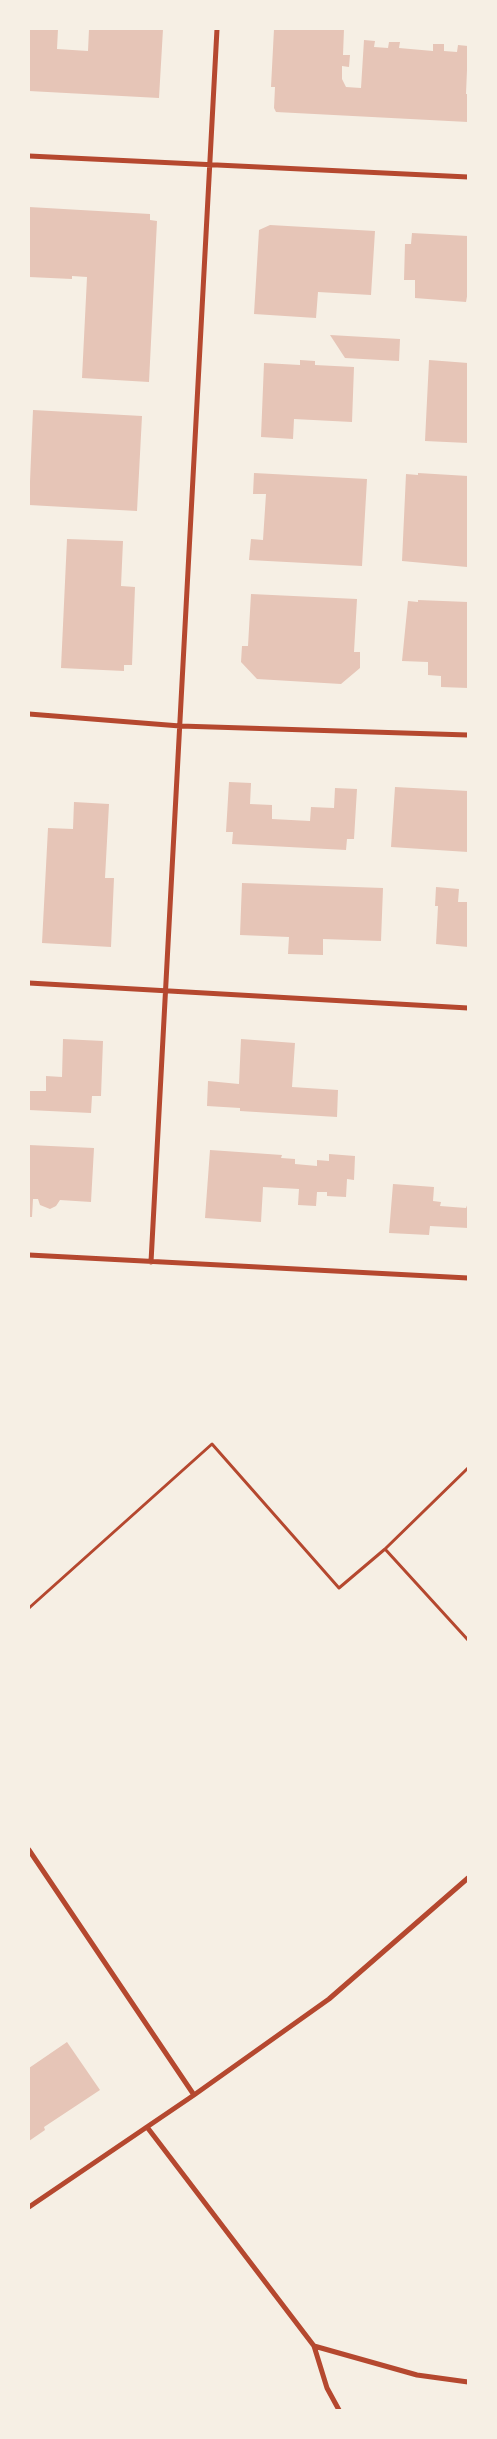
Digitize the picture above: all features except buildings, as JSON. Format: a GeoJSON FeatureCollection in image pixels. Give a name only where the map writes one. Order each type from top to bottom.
{"type":"FeatureCollection","features":[{"type":"Feature","properties":{"kind":"street"},"geometry":{"type":"LineString","coordinates":[[151,1262],[218,29]]}},
{"type":"Feature","properties":{"kind":"street"},"geometry":{"type":"LineString","coordinates":[[29,156],[468,177]]}},
{"type":"Feature","properties":{"kind":"street"},"geometry":{"type":"LineString","coordinates":[[29,714],[180,726],[468,735]]}},
{"type":"Feature","properties":{"kind":"street"},"geometry":{"type":"LineString","coordinates":[[29,983],[468,1008]]}},
{"type":"Feature","properties":{"kind":"street"},"geometry":{"type":"LineString","coordinates":[[29,1255],[468,1278]]}},
{"type":"Feature","properties":{"kind":"street"},"geometry":{"type":"LineString","coordinates":[[29,1850],[194,2095]]}},
{"type":"Feature","properties":{"kind":"street"},"geometry":{"type":"LineString","coordinates":[[29,2207],[148,2127],[329,1999],[468,1878]]}},
{"type":"Feature","properties":{"kind":"street"},"geometry":{"type":"LineString","coordinates":[[148,2127],[314,2346],[327,2388],[339,2410]]}},
{"type":"Feature","properties":{"kind":"street"},"geometry":{"type":"LineString","coordinates":[[314,2346],[417,2375],[468,2382]]}},
{"type":"Feature","properties":{"kind":"path"},"geometry":{"type":"LineString","coordinates":[[29,1608],[212,1444],[339,1588],[385,1549],[468,1468]]}},
{"type":"Feature","properties":{"kind":"path"},"geometry":{"type":"LineString","coordinates":[[385,1549],[468,1640]]}}]}
